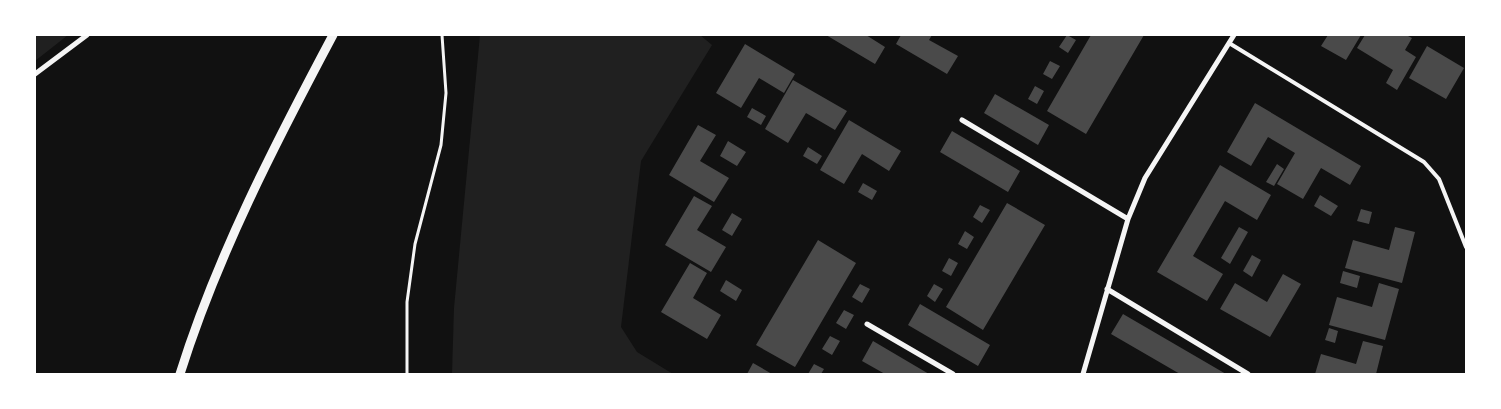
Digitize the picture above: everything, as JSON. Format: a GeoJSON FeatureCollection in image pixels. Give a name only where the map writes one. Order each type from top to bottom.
{"type":"FeatureCollection","features":[{"type":"Feature","properties":{"kind":"street"},"geometry":{"type":"LineString","coordinates":[[35,74],[86,35]]}},
{"type":"Feature","properties":{"kind":"street"},"geometry":{"type":"LineString","coordinates":[[180,374],[187,350],[240,216],[332,35]]}},
{"type":"Feature","properties":{"kind":"street"},"geometry":{"type":"LineString","coordinates":[[1083,374],[1128,219],[1145,178],[1234,35]]}},
{"type":"Feature","properties":{"kind":"street"},"geometry":{"type":"LineString","coordinates":[[962,120],[1128,219]]}},
{"type":"Feature","properties":{"kind":"street"},"geometry":{"type":"LineString","coordinates":[[1107,289],[1248,374]]}},
{"type":"Feature","properties":{"kind":"street"},"geometry":{"type":"LineString","coordinates":[[867,324],[953,374]]}},
{"type":"Feature","properties":{"kind":"lane"},"geometry":{"type":"LineString","coordinates":[[1229,43],[1424,162],[1439,179],[1466,247]]}},
{"type":"Feature","properties":{"kind":"path"},"geometry":{"type":"LineString","coordinates":[[407,374],[407,302],[409,282],[415,244],[440,145],[446,93],[442,35]]}},
{"type":"Feature","properties":{"kind":"shaded area"},"geometry":{"type":"Polygon","coordinates":[[[35,35],[68,35],[35,61],[35,35]]]}},
{"type":"Feature","properties":{"kind":"shaded area"},"geometry":{"type":"Polygon","coordinates":[[[480,35],[700,35],[712,45],[641,161],[621,327],[637,352],[673,374],[452,374],[454,308],[480,35]]]}},
{"type":"Feature","properties":{"kind":"building"},"geometry":{"type":"Polygon","coordinates":[[[826,35],[866,35],[885,47],[875,64],[826,35]]]}},
{"type":"Feature","properties":{"kind":"building"},"geometry":{"type":"Polygon","coordinates":[[[901,35],[932,35],[929,40],[958,56],[947,74],[896,44],[901,35]]]}},
{"type":"Feature","properties":{"kind":"building"},"geometry":{"type":"Polygon","coordinates":[[[1067,35],[1076,40],[1068,53],[1059,47],[1067,35]]]}},
{"type":"Feature","properties":{"kind":"building"},"geometry":{"type":"Polygon","coordinates":[[[1091,35],[1144,35],[1086,134],[1047,111],[1091,35]]]}},
{"type":"Feature","properties":{"kind":"building"},"geometry":{"type":"Polygon","coordinates":[[[1328,35],[1361,35],[1346,60],[1321,46],[1328,35]]]}},
{"type":"Feature","properties":{"kind":"building"},"geometry":{"type":"Polygon","coordinates":[[[1365,35],[1406,35],[1412,38],[1405,50],[1416,57],[1397,90],[1386,83],[1393,70],[1357,48],[1365,35]]]}},
{"type":"Feature","properties":{"kind":"building"},"geometry":{"type":"Polygon","coordinates":[[[745,44],[795,74],[784,93],[759,78],[741,108],[716,93],[745,44]]]}},
{"type":"Feature","properties":{"kind":"building"},"geometry":{"type":"Polygon","coordinates":[[[1427,46],[1464,68],[1446,99],[1409,78],[1427,46]]]}},
{"type":"Feature","properties":{"kind":"building"},"geometry":{"type":"Polygon","coordinates":[[[1050,61],[1060,66],[1052,79],[1043,74],[1050,61]]]}},
{"type":"Feature","properties":{"kind":"building"},"geometry":{"type":"Polygon","coordinates":[[[793,80],[847,111],[835,130],[806,113],[788,143],[765,129],[793,80]]]}},
{"type":"Feature","properties":{"kind":"building"},"geometry":{"type":"Polygon","coordinates":[[[1035,86],[1044,91],[1037,104],[1028,99],[1035,86]]]}},
{"type":"Feature","properties":{"kind":"building"},"geometry":{"type":"Polygon","coordinates":[[[995,94],[1049,125],[1038,145],[984,113],[995,94]]]}},
{"type":"Feature","properties":{"kind":"building"},"geometry":{"type":"Polygon","coordinates":[[[1255,103],[1361,166],[1350,185],[1321,168],[1303,199],[1277,184],[1295,153],[1268,137],[1251,166],[1227,152],[1255,103]]]}},
{"type":"Feature","properties":{"kind":"building"},"geometry":{"type":"Polygon","coordinates":[[[752,108],[766,116],[761,125],[747,117],[752,108]]]}},
{"type":"Feature","properties":{"kind":"building"},"geometry":{"type":"Polygon","coordinates":[[[849,120],[901,151],[889,171],[862,154],[844,184],[820,170],[849,120]]]}},
{"type":"Feature","properties":{"kind":"building"},"geometry":{"type":"Polygon","coordinates":[[[698,125],[716,135],[700,161],[729,178],[714,202],[669,175],[698,125]]]}},
{"type":"Feature","properties":{"kind":"building"},"geometry":{"type":"Polygon","coordinates":[[[952,131],[1020,171],[1008,192],[940,152],[952,131]]]}},
{"type":"Feature","properties":{"kind":"building"},"geometry":{"type":"Polygon","coordinates":[[[728,141],[746,152],[737,166],[720,156],[728,141]]]}},
{"type":"Feature","properties":{"kind":"building"},"geometry":{"type":"Polygon","coordinates":[[[808,147],[822,156],[817,164],[803,156],[808,147]]]}},
{"type":"Feature","properties":{"kind":"building"},"geometry":{"type":"Polygon","coordinates":[[[1277,164],[1284,169],[1274,186],[1266,182],[1277,164]]]}},
{"type":"Feature","properties":{"kind":"building"},"geometry":{"type":"Polygon","coordinates":[[[1220,165],[1271,195],[1257,220],[1225,201],[1193,256],[1223,274],[1207,301],[1157,272],[1220,165]]]}},
{"type":"Feature","properties":{"kind":"building"},"geometry":{"type":"Polygon","coordinates":[[[863,183],[877,191],[872,200],[858,192],[863,183]]]}},
{"type":"Feature","properties":{"kind":"building"},"geometry":{"type":"Polygon","coordinates":[[[1320,195],[1338,206],[1331,216],[1314,206],[1320,195]]]}},
{"type":"Feature","properties":{"kind":"building"},"geometry":{"type":"Polygon","coordinates":[[[694,196],[712,206],[697,230],[726,247],[711,272],[665,245],[694,196]]]}},
{"type":"Feature","properties":{"kind":"building"},"geometry":{"type":"Polygon","coordinates":[[[1007,203],[1045,225],[983,330],[946,307],[1007,203]]]}},
{"type":"Feature","properties":{"kind":"building"},"geometry":{"type":"Polygon","coordinates":[[[980,205],[990,210],[982,223],[973,217],[980,205]]]}},
{"type":"Feature","properties":{"kind":"building"},"geometry":{"type":"Polygon","coordinates":[[[1361,209],[1372,212],[1369,224],[1357,221],[1361,209]]]}},
{"type":"Feature","properties":{"kind":"building"},"geometry":{"type":"Polygon","coordinates":[[[732,213],[742,219],[732,236],[722,230],[732,213]]]}},
{"type":"Feature","properties":{"kind":"building"},"geometry":{"type":"Polygon","coordinates":[[[1239,227],[1248,232],[1230,264],[1221,258],[1239,227]]]}},
{"type":"Feature","properties":{"kind":"building"},"geometry":{"type":"Polygon","coordinates":[[[1395,227],[1415,232],[1402,283],[1345,268],[1353,240],[1389,250],[1395,227]]]}},
{"type":"Feature","properties":{"kind":"building"},"geometry":{"type":"Polygon","coordinates":[[[965,231],[974,237],[967,249],[958,244],[965,231]]]}},
{"type":"Feature","properties":{"kind":"building"},"geometry":{"type":"Polygon","coordinates":[[[818,240],[856,263],[795,367],[756,345],[818,240]]]}},
{"type":"Feature","properties":{"kind":"building"},"geometry":{"type":"Polygon","coordinates":[[[1252,255],[1261,260],[1252,277],[1243,271],[1252,255]]]}},
{"type":"Feature","properties":{"kind":"building"},"geometry":{"type":"Polygon","coordinates":[[[949,258],[958,263],[951,276],[942,271],[949,258]]]}},
{"type":"Feature","properties":{"kind":"building"},"geometry":{"type":"Polygon","coordinates":[[[690,263],[707,273],[693,298],[721,315],[707,339],[661,312],[690,263]]]}},
{"type":"Feature","properties":{"kind":"building"},"geometry":{"type":"Polygon","coordinates":[[[1343,271],[1360,276],[1357,288],[1340,283],[1343,271]]]}},
{"type":"Feature","properties":{"kind":"building"},"geometry":{"type":"Polygon","coordinates":[[[1283,274],[1301,284],[1270,337],[1220,309],[1235,283],[1267,302],[1283,274]]]}},
{"type":"Feature","properties":{"kind":"building"},"geometry":{"type":"Polygon","coordinates":[[[726,280],[742,290],[736,301],[720,291],[726,280]]]}},
{"type":"Feature","properties":{"kind":"building"},"geometry":{"type":"Polygon","coordinates":[[[1379,283],[1399,289],[1385,340],[1329,325],[1337,297],[1372,307],[1379,283]]]}},
{"type":"Feature","properties":{"kind":"building"},"geometry":{"type":"Polygon","coordinates":[[[860,284],[870,289],[862,303],[852,297],[860,284]]]}},
{"type":"Feature","properties":{"kind":"building"},"geometry":{"type":"Polygon","coordinates":[[[934,284],[943,289],[935,302],[927,296],[934,284]]]}},
{"type":"Feature","properties":{"kind":"building"},"geometry":{"type":"Polygon","coordinates":[[[920,304],[990,345],[978,366],[908,325],[920,304]]]}},
{"type":"Feature","properties":{"kind":"building"},"geometry":{"type":"Polygon","coordinates":[[[844,310],[854,315],[846,329],[836,323],[844,310]]]}},
{"type":"Feature","properties":{"kind":"building"},"geometry":{"type":"Polygon","coordinates":[[[1123,314],[1226,374],[1180,374],[1111,334],[1123,314]]]}},
{"type":"Feature","properties":{"kind":"building"},"geometry":{"type":"Polygon","coordinates":[[[1329,328],[1338,331],[1335,343],[1325,340],[1329,328]]]}},
{"type":"Feature","properties":{"kind":"building"},"geometry":{"type":"Polygon","coordinates":[[[830,336],[840,341],[832,355],[822,349],[830,336]]]}},
{"type":"Feature","properties":{"kind":"building"},"geometry":{"type":"Polygon","coordinates":[[[873,341],[929,374],[885,374],[862,361],[873,341]]]}},
{"type":"Feature","properties":{"kind":"building"},"geometry":{"type":"Polygon","coordinates":[[[1363,341],[1383,346],[1376,374],[1315,374],[1321,354],[1356,364],[1363,341]]]}},
{"type":"Feature","properties":{"kind":"building"},"geometry":{"type":"Polygon","coordinates":[[[753,363],[772,374],[747,374],[753,363]]]}},
{"type":"Feature","properties":{"kind":"building"},"geometry":{"type":"Polygon","coordinates":[[[814,364],[824,369],[821,374],[808,374],[814,364]]]}}]}
